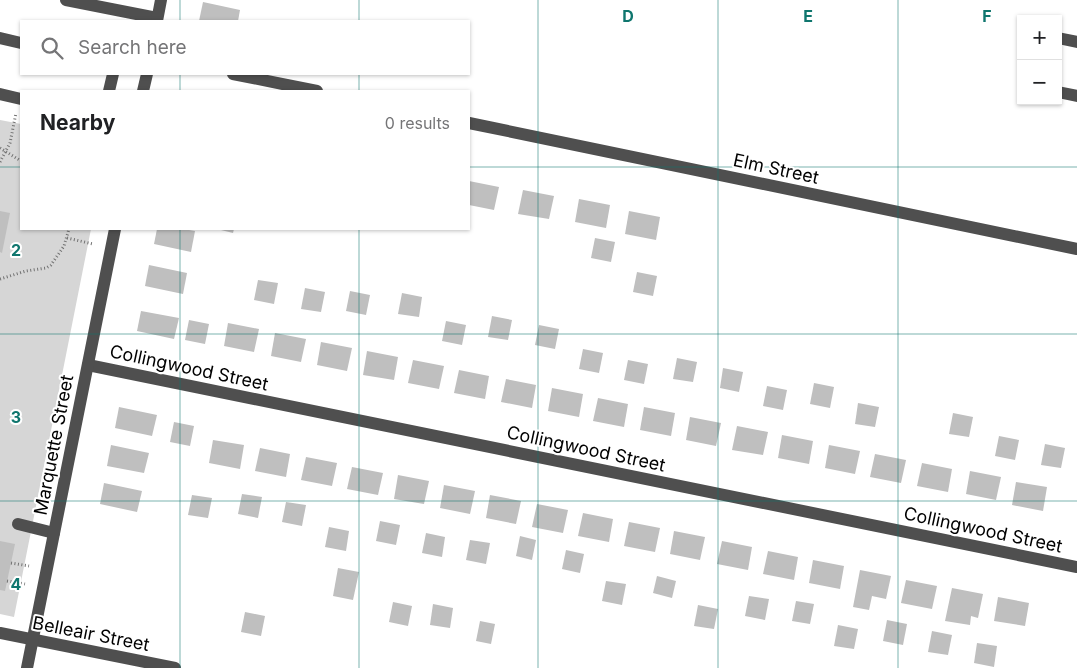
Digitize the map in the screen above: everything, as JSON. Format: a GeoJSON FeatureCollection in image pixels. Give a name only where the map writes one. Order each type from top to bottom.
{"type":"FeatureCollection","features":[{"type":"Feature","properties":{"kind":"street"},"geometry":{"type":"LineString","coordinates":[[66,0],[157,20],[161,0]]}},
{"type":"Feature","properties":{"kind":"street"},"geometry":{"type":"LineString","coordinates":[[0,38],[20,42]]}},
{"type":"Feature","properties":{"kind":"street"},"geometry":{"type":"LineString","coordinates":[[1062,39],[1077,42]]}},
{"type":"Feature","properties":{"kind":"street"},"geometry":{"type":"LineString","coordinates":[[109,90],[113,75]]}},
{"type":"Feature","properties":{"kind":"street"},"geometry":{"type":"LineString","coordinates":[[143,90],[147,75]]}},
{"type":"Feature","properties":{"kind":"street"},"geometry":{"type":"LineString","coordinates":[[238,75],[312,90]]}},
{"type":"Feature","properties":{"kind":"street"},"geometry":{"type":"LineString","coordinates":[[1062,93],[1077,96]]}},
{"type":"Feature","properties":{"kind":"street"},"geometry":{"type":"LineString","coordinates":[[0,94],[20,98]]}},
{"type":"Feature","properties":{"kind":"street","name":"Elm Street"},"geometry":{"type":"LineString","coordinates":[[470,123],[1077,249]]}},
{"type":"Feature","properties":{"kind":"street","name":"Marquette Street"},"geometry":{"type":"LineString","coordinates":[[27,668],[115,230]]}},
{"type":"Feature","properties":{"kind":"street","name":"Collingwood Street"},"geometry":{"type":"LineString","coordinates":[[88,365],[1077,567]]}},
{"type":"Feature","properties":{"kind":"street"},"geometry":{"type":"LineString","coordinates":[[18,524],[54,532]]}},
{"type":"Feature","properties":{"kind":"street","name":"Belleair Street"},"geometry":{"type":"LineString","coordinates":[[0,633],[175,668]]}},
{"type":"Feature","properties":{"kind":"path"},"geometry":{"type":"LineString","coordinates":[[0,162],[10,143],[20,98]]}},
{"type":"Feature","properties":{"kind":"path"},"geometry":{"type":"LineString","coordinates":[[0,148],[20,160]]}},
{"type":"Feature","properties":{"kind":"path"},"geometry":{"type":"LineString","coordinates":[[0,279],[26,271],[46,268],[58,256],[69,230]]}},
{"type":"Feature","properties":{"kind":"path"},"geometry":{"type":"LineString","coordinates":[[67,238],[93,244]]}},
{"type":"Feature","properties":{"kind":"path"},"geometry":{"type":"LineString","coordinates":[[11,563],[29,566]]}},
{"type":"Feature","properties":{"kind":"path"},"geometry":{"type":"LineString","coordinates":[[7,580],[25,584]]}},
{"type":"Feature","properties":{"kind":"shaded area"},"geometry":{"type":"Polygon","coordinates":[[[0,120],[20,124],[20,230],[91,230],[14,617],[0,614],[0,120]]]}},
{"type":"Feature","properties":{"kind":"building"},"geometry":{"type":"Polygon","coordinates":[[[203,2],[240,10],[238,20],[199,20],[203,2]]]}},
{"type":"Feature","properties":{"kind":"building"},"geometry":{"type":"Polygon","coordinates":[[[470,181],[499,187],[494,210],[470,205],[470,181]]]}},
{"type":"Feature","properties":{"kind":"building"},"geometry":{"type":"Polygon","coordinates":[[[523,190],[554,196],[549,219],[518,214],[523,190]]]}},
{"type":"Feature","properties":{"kind":"building"},"geometry":{"type":"Polygon","coordinates":[[[579,199],[610,205],[606,228],[575,222],[579,199]]]}},
{"type":"Feature","properties":{"kind":"building"},"geometry":{"type":"Polygon","coordinates":[[[0,211],[10,213],[2,253],[0,252],[0,211]]]}},
{"type":"Feature","properties":{"kind":"building"},"geometry":{"type":"Polygon","coordinates":[[[629,211],[660,217],[656,240],[625,234],[629,211]]]}},
{"type":"Feature","properties":{"kind":"building"},"geometry":{"type":"Polygon","coordinates":[[[157,230],[195,231],[191,252],[154,244],[157,230]]]}},
{"type":"Feature","properties":{"kind":"building"},"geometry":{"type":"Polygon","coordinates":[[[221,230],[234,230],[233,233],[221,230]]]}},
{"type":"Feature","properties":{"kind":"building"},"geometry":{"type":"Polygon","coordinates":[[[595,238],[615,242],[611,262],[591,258],[595,238]]]}},
{"type":"Feature","properties":{"kind":"building"},"geometry":{"type":"Polygon","coordinates":[[[149,265],[187,273],[183,294],[145,286],[149,265]]]}},
{"type":"Feature","properties":{"kind":"building"},"geometry":{"type":"Polygon","coordinates":[[[637,272],[657,276],[653,296],[633,292],[637,272]]]}},
{"type":"Feature","properties":{"kind":"building"},"geometry":{"type":"Polygon","coordinates":[[[258,280],[278,283],[274,304],[254,300],[258,280]]]}},
{"type":"Feature","properties":{"kind":"building"},"geometry":{"type":"Polygon","coordinates":[[[305,288],[325,292],[321,312],[301,309],[305,288]]]}},
{"type":"Feature","properties":{"kind":"building"},"geometry":{"type":"Polygon","coordinates":[[[350,291],[370,295],[366,315],[346,311],[350,291]]]}},
{"type":"Feature","properties":{"kind":"building"},"geometry":{"type":"Polygon","coordinates":[[[402,293],[422,297],[419,317],[398,314],[402,293]]]}},
{"type":"Feature","properties":{"kind":"building"},"geometry":{"type":"Polygon","coordinates":[[[141,311],[179,318],[174,339],[137,331],[141,311]]]}},
{"type":"Feature","properties":{"kind":"building"},"geometry":{"type":"Polygon","coordinates":[[[492,316],[512,320],[508,340],[488,337],[492,316]]]}},
{"type":"Feature","properties":{"kind":"building"},"geometry":{"type":"Polygon","coordinates":[[[189,320],[209,324],[205,344],[185,340],[189,320]]]}},
{"type":"Feature","properties":{"kind":"building"},"geometry":{"type":"Polygon","coordinates":[[[446,321],[466,325],[462,345],[442,341],[446,321]]]}},
{"type":"Feature","properties":{"kind":"building"},"geometry":{"type":"Polygon","coordinates":[[[228,323],[259,329],[254,352],[224,346],[228,323]]]}},
{"type":"Feature","properties":{"kind":"building"},"geometry":{"type":"Polygon","coordinates":[[[539,325],[559,329],[555,349],[535,345],[539,325]]]}},
{"type":"Feature","properties":{"kind":"building"},"geometry":{"type":"Polygon","coordinates":[[[275,333],[306,339],[301,362],[271,356],[275,333]]]}},
{"type":"Feature","properties":{"kind":"building"},"geometry":{"type":"Polygon","coordinates":[[[321,342],[352,348],[347,371],[317,365],[321,342]]]}},
{"type":"Feature","properties":{"kind":"building"},"geometry":{"type":"Polygon","coordinates":[[[583,349],[603,353],[599,373],[579,369],[583,349]]]}},
{"type":"Feature","properties":{"kind":"building"},"geometry":{"type":"Polygon","coordinates":[[[367,351],[398,357],[394,380],[363,375],[367,351]]]}},
{"type":"Feature","properties":{"kind":"building"},"geometry":{"type":"Polygon","coordinates":[[[677,358],[697,362],[693,382],[673,379],[677,358]]]}},
{"type":"Feature","properties":{"kind":"building"},"geometry":{"type":"Polygon","coordinates":[[[413,360],[444,366],[439,389],[408,383],[413,360]]]}},
{"type":"Feature","properties":{"kind":"building"},"geometry":{"type":"Polygon","coordinates":[[[628,360],[648,364],[644,384],[624,380],[628,360]]]}},
{"type":"Feature","properties":{"kind":"building"},"geometry":{"type":"Polygon","coordinates":[[[723,368],[743,372],[739,392],[720,388],[723,368]]]}},
{"type":"Feature","properties":{"kind":"building"},"geometry":{"type":"Polygon","coordinates":[[[459,370],[489,376],[485,399],[454,393],[459,370]]]}},
{"type":"Feature","properties":{"kind":"building"},"geometry":{"type":"Polygon","coordinates":[[[506,379],[536,385],[532,408],[501,402],[506,379]]]}},
{"type":"Feature","properties":{"kind":"building"},"geometry":{"type":"Polygon","coordinates":[[[814,383],[834,387],[830,408],[810,404],[814,383]]]}},
{"type":"Feature","properties":{"kind":"building"},"geometry":{"type":"Polygon","coordinates":[[[767,386],[787,390],[783,410],[763,406],[767,386]]]}},
{"type":"Feature","properties":{"kind":"building"},"geometry":{"type":"Polygon","coordinates":[[[552,388],[583,394],[579,417],[548,411],[552,388]]]}},
{"type":"Feature","properties":{"kind":"building"},"geometry":{"type":"Polygon","coordinates":[[[598,398],[628,404],[624,427],[593,421],[598,398]]]}},
{"type":"Feature","properties":{"kind":"building"},"geometry":{"type":"Polygon","coordinates":[[[858,403],[879,407],[875,427],[855,424],[858,403]]]}},
{"type":"Feature","properties":{"kind":"building"},"geometry":{"type":"Polygon","coordinates":[[[119,407],[157,415],[152,436],[115,428],[119,407]]]}},
{"type":"Feature","properties":{"kind":"building"},"geometry":{"type":"Polygon","coordinates":[[[644,407],[675,413],[671,436],[640,430],[644,407]]]}},
{"type":"Feature","properties":{"kind":"building"},"geometry":{"type":"Polygon","coordinates":[[[953,413],[973,417],[969,437],[949,434],[953,413]]]}},
{"type":"Feature","properties":{"kind":"building"},"geometry":{"type":"Polygon","coordinates":[[[690,417],[721,423],[716,446],[686,440],[690,417]]]}},
{"type":"Feature","properties":{"kind":"building"},"geometry":{"type":"Polygon","coordinates":[[[174,422],[194,426],[190,446],[170,442],[174,422]]]}},
{"type":"Feature","properties":{"kind":"building"},"geometry":{"type":"Polygon","coordinates":[[[737,426],[768,432],[763,455],[732,450],[737,426]]]}},
{"type":"Feature","properties":{"kind":"building"},"geometry":{"type":"Polygon","coordinates":[[[782,435],[813,441],[809,464],[778,458],[782,435]]]}},
{"type":"Feature","properties":{"kind":"building"},"geometry":{"type":"Polygon","coordinates":[[[999,436],[1019,440],[1015,460],[995,456],[999,436]]]}},
{"type":"Feature","properties":{"kind":"building"},"geometry":{"type":"Polygon","coordinates":[[[213,440],[244,445],[240,469],[209,463],[213,440]]]}},
{"type":"Feature","properties":{"kind":"building"},"geometry":{"type":"Polygon","coordinates":[[[1045,444],[1065,448],[1061,468],[1041,465],[1045,444]]]}},
{"type":"Feature","properties":{"kind":"building"},"geometry":{"type":"Polygon","coordinates":[[[111,445],[149,453],[144,473],[107,466],[111,445]]]}},
{"type":"Feature","properties":{"kind":"building"},"geometry":{"type":"Polygon","coordinates":[[[829,445],[860,451],[855,474],[825,468],[829,445]]]}},
{"type":"Feature","properties":{"kind":"building"},"geometry":{"type":"Polygon","coordinates":[[[260,448],[290,454],[286,477],[255,471],[260,448]]]}},
{"type":"Feature","properties":{"kind":"building"},"geometry":{"type":"Polygon","coordinates":[[[875,454],[906,460],[901,483],[870,477],[875,454]]]}},
{"type":"Feature","properties":{"kind":"building"},"geometry":{"type":"Polygon","coordinates":[[[306,457],[337,463],[332,486],[301,480],[306,457]]]}},
{"type":"Feature","properties":{"kind":"building"},"geometry":{"type":"Polygon","coordinates":[[[922,463],[952,469],[948,492],[917,486],[922,463]]]}},
{"type":"Feature","properties":{"kind":"building"},"geometry":{"type":"Polygon","coordinates":[[[352,467],[383,473],[378,495],[347,489],[352,467]]]}},
{"type":"Feature","properties":{"kind":"building"},"geometry":{"type":"Polygon","coordinates":[[[970,471],[1001,477],[996,500],[966,494],[970,471]]]}},
{"type":"Feature","properties":{"kind":"building"},"geometry":{"type":"Polygon","coordinates":[[[398,475],[429,481],[424,504],[394,499],[398,475]]]}},
{"type":"Feature","properties":{"kind":"building"},"geometry":{"type":"Polygon","coordinates":[[[1016,482],[1047,487],[1043,511],[1012,505],[1016,482]]]}},
{"type":"Feature","properties":{"kind":"building"},"geometry":{"type":"Polygon","coordinates":[[[104,483],[142,491],[137,512],[100,504],[104,483]]]}},
{"type":"Feature","properties":{"kind":"building"},"geometry":{"type":"Polygon","coordinates":[[[444,485],[475,491],[470,514],[440,508],[444,485]]]}},
{"type":"Feature","properties":{"kind":"building"},"geometry":{"type":"Polygon","coordinates":[[[242,494],[262,497],[258,518],[238,514],[242,494]]]}},
{"type":"Feature","properties":{"kind":"building"},"geometry":{"type":"Polygon","coordinates":[[[192,495],[212,498],[208,518],[188,515],[192,495]]]}},
{"type":"Feature","properties":{"kind":"building"},"geometry":{"type":"Polygon","coordinates":[[[490,495],[521,501],[516,524],[486,518],[490,495]]]}},
{"type":"Feature","properties":{"kind":"building"},"geometry":{"type":"Polygon","coordinates":[[[286,502],[306,505],[302,526],[282,522],[286,502]]]}},
{"type":"Feature","properties":{"kind":"building"},"geometry":{"type":"Polygon","coordinates":[[[537,504],[568,510],[563,533],[532,527],[537,504]]]}},
{"type":"Feature","properties":{"kind":"building"},"geometry":{"type":"Polygon","coordinates":[[[583,513],[613,519],[609,542],[578,536],[583,513]]]}},
{"type":"Feature","properties":{"kind":"building"},"geometry":{"type":"Polygon","coordinates":[[[380,521],[400,525],[396,545],[376,541],[380,521]]]}},
{"type":"Feature","properties":{"kind":"building"},"geometry":{"type":"Polygon","coordinates":[[[629,522],[660,528],[655,552],[624,546],[629,522]]]}},
{"type":"Feature","properties":{"kind":"building"},"geometry":{"type":"Polygon","coordinates":[[[329,527],[349,531],[346,551],[325,547],[329,527]]]}},
{"type":"Feature","properties":{"kind":"building"},"geometry":{"type":"Polygon","coordinates":[[[674,531],[705,537],[700,560],[670,554],[674,531]]]}},
{"type":"Feature","properties":{"kind":"building"},"geometry":{"type":"Polygon","coordinates":[[[426,533],[445,537],[442,557],[422,553],[426,533]]]}},
{"type":"Feature","properties":{"kind":"building"},"geometry":{"type":"Polygon","coordinates":[[[520,536],[536,540],[532,560],[516,556],[520,536]]]}},
{"type":"Feature","properties":{"kind":"building"},"geometry":{"type":"Polygon","coordinates":[[[470,540],[490,543],[486,564],[466,560],[470,540]]]}},
{"type":"Feature","properties":{"kind":"building"},"geometry":{"type":"Polygon","coordinates":[[[0,541],[15,544],[5,591],[0,590],[0,541]]]}},
{"type":"Feature","properties":{"kind":"building"},"geometry":{"type":"Polygon","coordinates":[[[722,541],[752,547],[748,570],[717,564],[722,541]]]}},
{"type":"Feature","properties":{"kind":"building"},"geometry":{"type":"Polygon","coordinates":[[[566,550],[584,554],[580,573],[562,569],[566,550]]]}},
{"type":"Feature","properties":{"kind":"building"},"geometry":{"type":"Polygon","coordinates":[[[768,551],[798,557],[794,580],[763,574],[768,551]]]}},
{"type":"Feature","properties":{"kind":"building"},"geometry":{"type":"Polygon","coordinates":[[[813,560],[844,566],[840,589],[809,583],[813,560]]]}},
{"type":"Feature","properties":{"kind":"building"},"geometry":{"type":"Polygon","coordinates":[[[338,568],[359,572],[353,600],[333,596],[338,568]]]}},
{"type":"Feature","properties":{"kind":"building"},"geometry":{"type":"Polygon","coordinates":[[[860,570],[891,576],[886,599],[872,596],[869,610],[853,607],[860,570]]]}},
{"type":"Feature","properties":{"kind":"building"},"geometry":{"type":"Polygon","coordinates":[[[657,576],[676,581],[672,598],[653,593],[657,576]]]}},
{"type":"Feature","properties":{"kind":"building"},"geometry":{"type":"Polygon","coordinates":[[[906,580],[937,586],[932,609],[901,603],[906,580]]]}},
{"type":"Feature","properties":{"kind":"building"},"geometry":{"type":"Polygon","coordinates":[[[606,581],[626,584],[622,605],[602,601],[606,581]]]}},
{"type":"Feature","properties":{"kind":"building"},"geometry":{"type":"Polygon","coordinates":[[[952,588],[983,594],[978,618],[971,616],[970,625],[945,621],[952,588]]]}},
{"type":"Feature","properties":{"kind":"building"},"geometry":{"type":"Polygon","coordinates":[[[749,596],[769,599],[765,620],[745,616],[749,596]]]}},
{"type":"Feature","properties":{"kind":"building"},"geometry":{"type":"Polygon","coordinates":[[[998,597],[1029,603],[1025,626],[994,621],[998,597]]]}},
{"type":"Feature","properties":{"kind":"building"},"geometry":{"type":"Polygon","coordinates":[[[796,601],[814,604],[810,624],[792,621],[796,601]]]}},
{"type":"Feature","properties":{"kind":"building"},"geometry":{"type":"Polygon","coordinates":[[[393,602],[412,606],[408,626],[389,622],[393,602]]]}},
{"type":"Feature","properties":{"kind":"building"},"geometry":{"type":"Polygon","coordinates":[[[433,604],[453,608],[450,628],[430,625],[433,604]]]}},
{"type":"Feature","properties":{"kind":"building"},"geometry":{"type":"Polygon","coordinates":[[[698,605],[718,609],[714,629],[694,626],[698,605]]]}},
{"type":"Feature","properties":{"kind":"building"},"geometry":{"type":"Polygon","coordinates":[[[245,612],[265,616],[261,636],[241,632],[245,612]]]}},
{"type":"Feature","properties":{"kind":"building"},"geometry":{"type":"Polygon","coordinates":[[[887,620],[907,624],[903,645],[883,641],[887,620]]]}},
{"type":"Feature","properties":{"kind":"building"},"geometry":{"type":"Polygon","coordinates":[[[480,621],[495,624],[491,644],[476,641],[480,621]]]}},
{"type":"Feature","properties":{"kind":"building"},"geometry":{"type":"Polygon","coordinates":[[[838,625],[858,629],[854,649],[834,646],[838,625]]]}},
{"type":"Feature","properties":{"kind":"building"},"geometry":{"type":"Polygon","coordinates":[[[932,631],[952,635],[948,655],[928,652],[932,631]]]}},
{"type":"Feature","properties":{"kind":"building"},"geometry":{"type":"Polygon","coordinates":[[[977,643],[997,646],[994,667],[974,663],[977,643]]]}}]}
